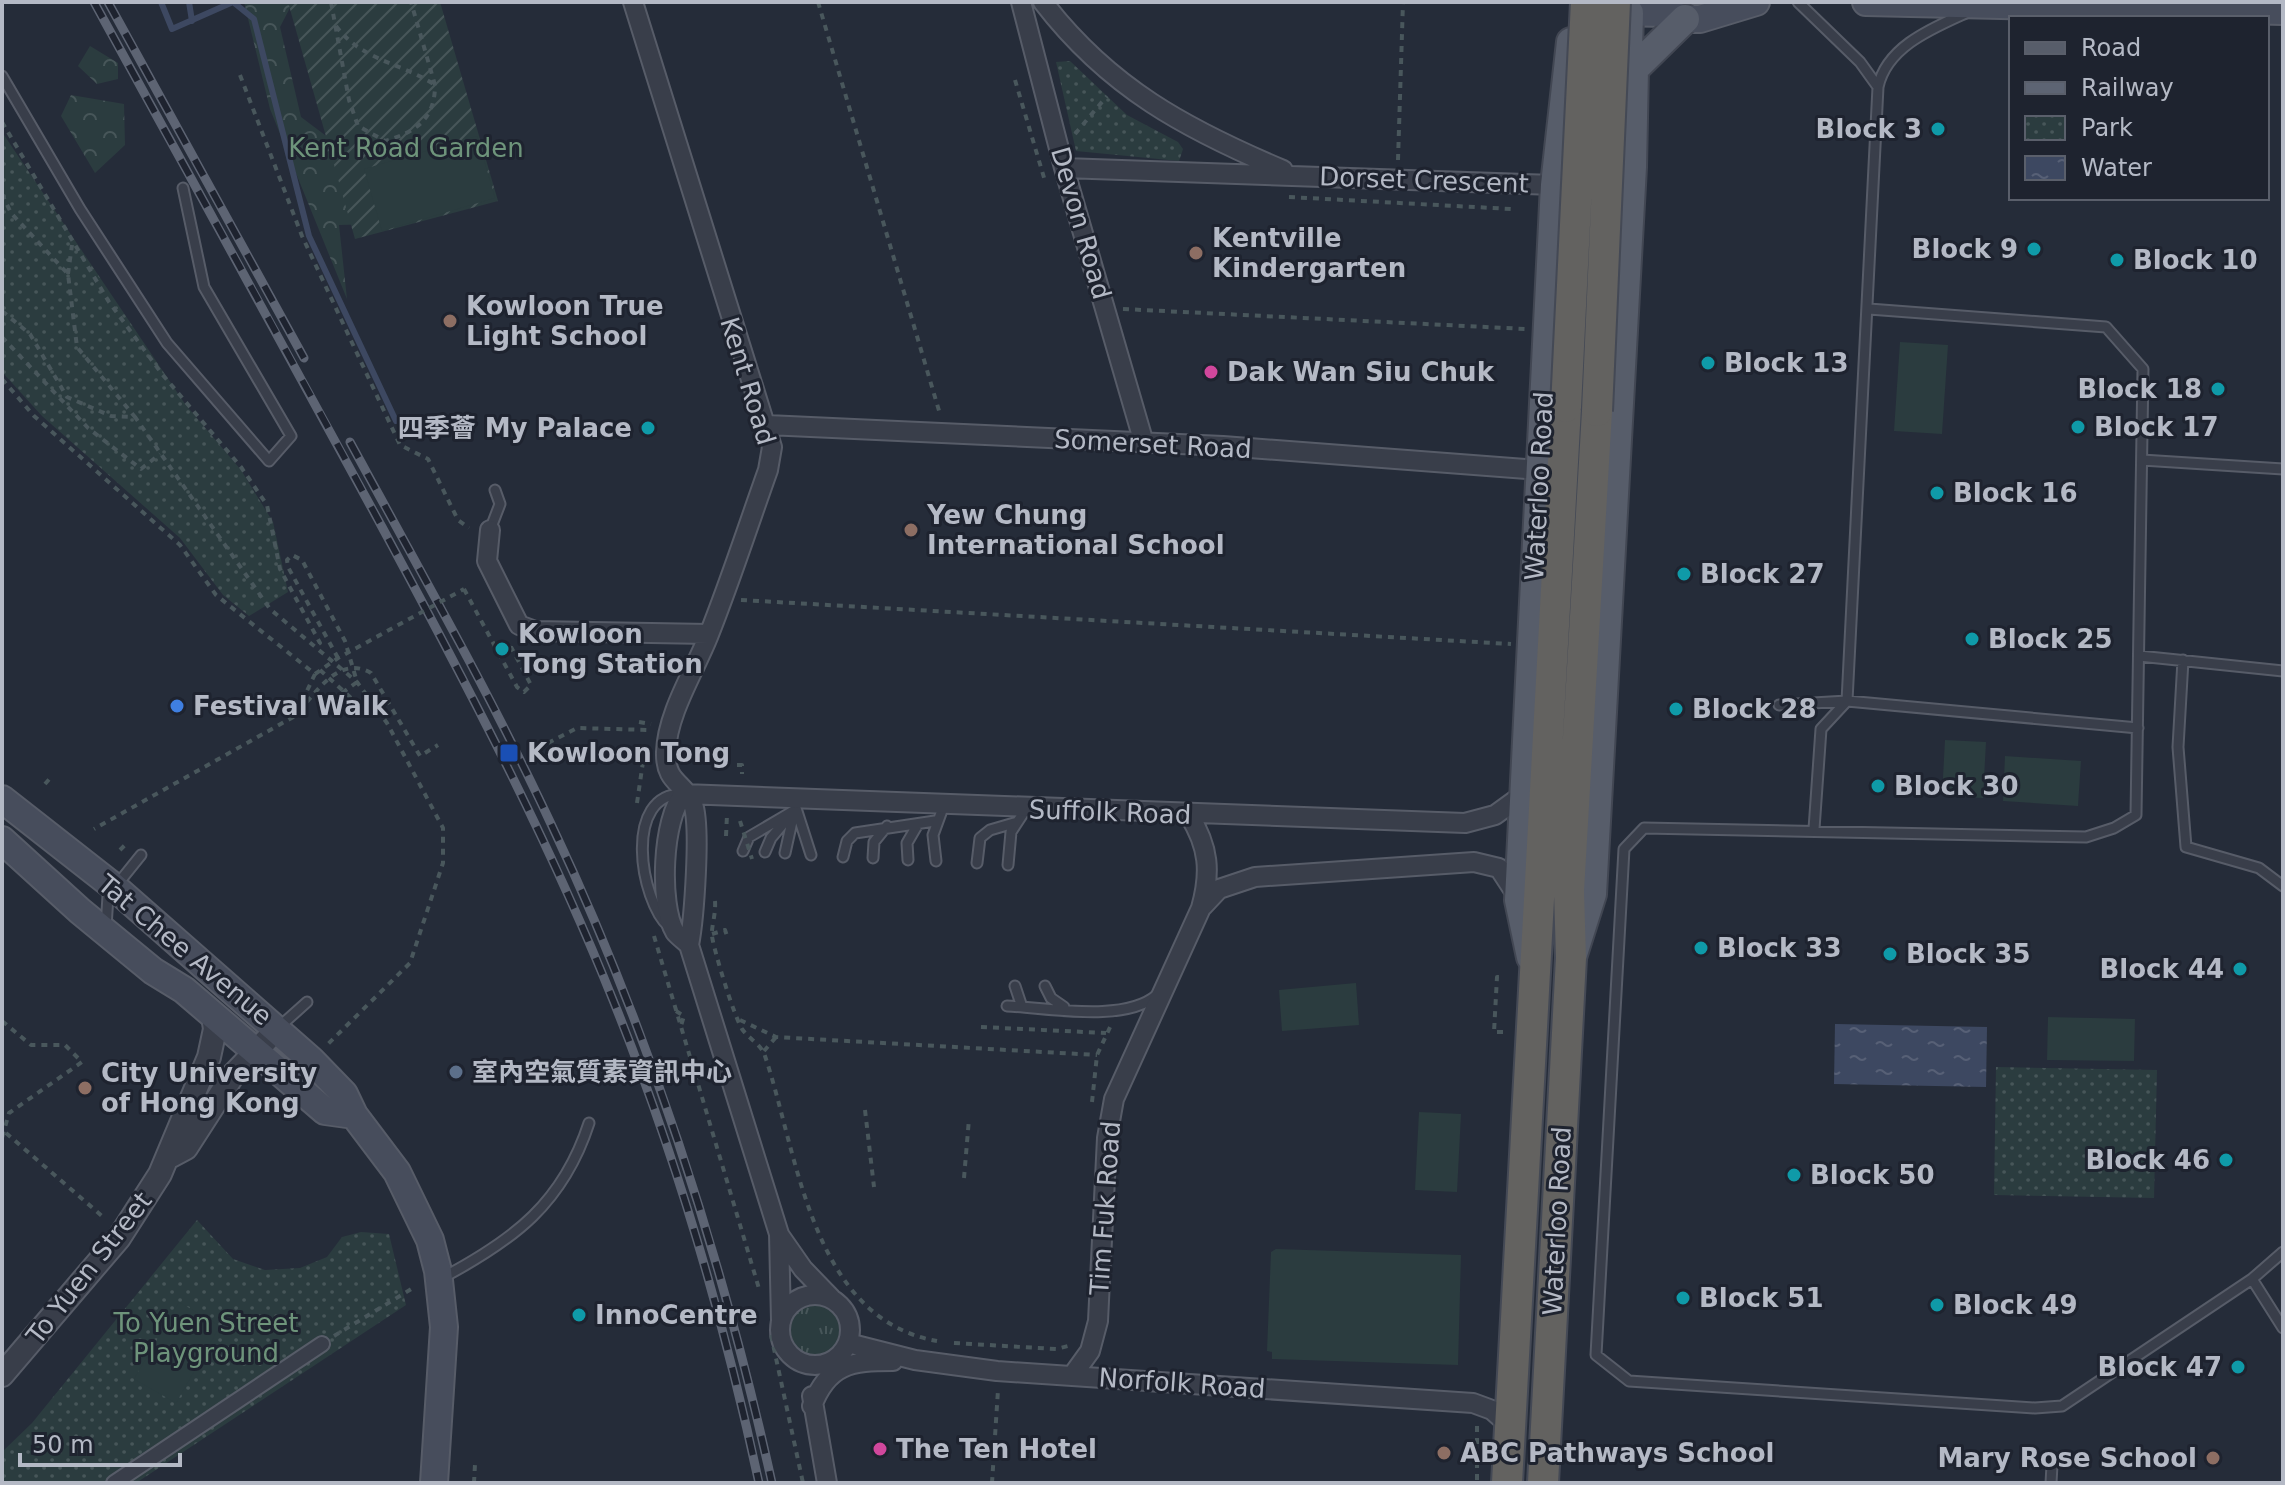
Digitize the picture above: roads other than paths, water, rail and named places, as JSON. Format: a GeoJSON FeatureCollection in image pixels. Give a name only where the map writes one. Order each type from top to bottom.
{"type":"FeatureCollection","features":[{"type":"Feature","properties":{"kind":"highway","name":"Waterloo Road"},"geometry":{"type":"LineString","coordinates":[[1507,1483],[1566,407],[1578,5]]}},
{"type":"Feature","properties":{"kind":"highway","name":"Waterloo Road"},"geometry":{"type":"LineString","coordinates":[[1543,1483],[1571,958],[1569,877],[1624,6]]}},
{"type":"Feature","properties":{"kind":"main road"},"geometry":{"type":"LineString","coordinates":[[1578,5],[1624,6],[1685,19],[1700,19],[1756,2]]}},
{"type":"Feature","properties":{"kind":"main road"},"geometry":{"type":"LineString","coordinates":[[1866,2],[2283,11]]}},
{"type":"Feature","properties":{"kind":"main road","name":"Waterloo Road"},"geometry":{"type":"LineString","coordinates":[[1534,970],[1519,900],[1539,470],[1557,172],[1578,5]]}},
{"type":"Feature","properties":{"kind":"main road","name":"Waterloo Road"},"geometry":{"type":"LineString","coordinates":[[1571,958],[1592,894],[1632,167],[1634,69],[1628,50],[1624,6]]}},
{"type":"Feature","properties":{"kind":"main road"},"geometry":{"type":"LineString","coordinates":[[1634,69],[1685,19]]}},
{"type":"Feature","properties":{"kind":"main road"},"geometry":{"type":"LineString","coordinates":[[1557,172],[1591,141],[1606,142],[1632,167]]}},
{"type":"Feature","properties":{"kind":"main road","name":"Tat Chee Avenue"},"geometry":{"type":"LineString","coordinates":[[2,799],[113,886],[278,1028],[344,1094],[354,1115],[397,1172],[430,1240],[439,1279],[444,1327],[434,1483]]}},
{"type":"Feature","properties":{"kind":"main road","name":"Tat Chee Avenue"},"geometry":{"type":"LineString","coordinates":[[2,840],[325,1111],[354,1115]]}},
{"type":"Feature","properties":{"kind":"street","name":"Kent Road"},"geometry":{"type":"LineString","coordinates":[[633,2],[772,447],[768,470],[709,634],[667,739],[667,769],[671,779],[693,803],[695,825],[693,924],[682,938]]}},
{"type":"Feature","properties":{"kind":"street","name":"Devon Road"},"geometry":{"type":"LineString","coordinates":[[1021,2],[1064,168],[1144,443]]}},
{"type":"Feature","properties":{"kind":"street","name":"Dorset Crescent"},"geometry":{"type":"LineString","coordinates":[[1043,2],[1066,31],[1140,99],[1194,131],[1293,174]]}},
{"type":"Feature","properties":{"kind":"street","name":"Dorset Crescent"},"geometry":{"type":"LineString","coordinates":[[1064,168],[1293,174],[1557,172]]}},
{"type":"Feature","properties":{"kind":"street","name":"Somerset Road"},"geometry":{"type":"LineString","coordinates":[[767,425],[1144,443],[1539,470]]}},
{"type":"Feature","properties":{"kind":"street"},"geometry":{"type":"LineString","coordinates":[[490,530],[487,561],[519,625],[535,631],[709,634]]}},
{"type":"Feature","properties":{"kind":"street","name":"Suffolk Road"},"geometry":{"type":"LineString","coordinates":[[685,795],[940,813],[1026,809],[1465,823],[1495,815],[1524,794]]}},
{"type":"Feature","properties":{"kind":"street"},"geometry":{"type":"LineString","coordinates":[[685,795],[675,807],[665,858],[667,897],[779,1234],[803,1269],[840,1304],[850,1322],[848,1343],[835,1359],[815,1365],[804,1364],[787,1351],[781,1341],[775,1324],[779,1234]]}},
{"type":"Feature","properties":{"kind":"street","name":"Tim Fuk Road"},"geometry":{"type":"LineString","coordinates":[[1072,1376],[1090,1351],[1098,1321],[1111,1109],[1123,1075],[1201,908],[1209,873],[1208,856],[1189,815]]}},
{"type":"Feature","properties":{"kind":"street","name":"Tim Fuk Road"},"geometry":{"type":"LineString","coordinates":[[1201,908],[1219,889],[1255,877],[1474,862],[1499,868],[1519,900]]}},
{"type":"Feature","properties":{"kind":"street","name":"To Yuen Street"},"geometry":{"type":"LineString","coordinates":[[2,1375],[119,1238],[171,1156],[172,1142],[209,1057],[215,1029],[213,1016]]}},
{"type":"Feature","properties":{"kind":"street","name":"To Yuen Street"},"geometry":{"type":"LineString","coordinates":[[171,1156],[186,1148],[233,1075],[278,1028]]}},
{"type":"Feature","properties":{"kind":"street"},"geometry":{"type":"LineString","coordinates":[[775,1324],[785,1310],[801,1298],[811,1295],[831,1298]]}},
{"type":"Feature","properties":{"kind":"street","name":"Norfolk Road"},"geometry":{"type":"LineString","coordinates":[[848,1343],[915,1360],[1072,1376],[1473,1403],[1492,1410],[1510,1426]]}},
{"type":"Feature","properties":{"kind":"street"},"geometry":{"type":"LineString","coordinates":[[114,1483],[322,1344]]}},
{"type":"Feature","properties":{"kind":"street"},"geometry":{"type":"LineString","coordinates":[[812,1406],[820,1386],[841,1368],[860,1362],[915,1360]]}},
{"type":"Feature","properties":{"kind":"street"},"geometry":{"type":"LineString","coordinates":[[815,1365],[812,1406],[827,1483]]}},
{"type":"Feature","properties":{"kind":"lane"},"geometry":{"type":"LineString","coordinates":[[1798,2],[1860,62],[1878,87]]}},
{"type":"Feature","properties":{"kind":"lane"},"geometry":{"type":"LineString","coordinates":[[1814,829],[1821,729],[1847,701],[1878,87],[1888,64],[1910,41],[1985,5]]}},
{"type":"Feature","properties":{"kind":"lane"},"geometry":{"type":"LineString","coordinates":[[2,76],[80,209],[167,343],[269,461],[291,436],[204,287],[183,188]]}},
{"type":"Feature","properties":{"kind":"lane"},"geometry":{"type":"LineString","coordinates":[[1869,309],[2106,327],[2143,369],[2136,815],[2114,828],[2086,837],[1814,829],[1644,828],[1624,849],[1596,1355],[1629,1381],[2035,1408],[2062,1406],[2252,1279],[2283,1252]]}},
{"type":"Feature","properties":{"kind":"lane"},"geometry":{"type":"LineString","coordinates":[[2142,460],[2283,469]]}},
{"type":"Feature","properties":{"kind":"lane"},"geometry":{"type":"LineString","coordinates":[[490,530],[500,504],[495,490]]}},
{"type":"Feature","properties":{"kind":"lane"},"geometry":{"type":"LineString","coordinates":[[2139,656],[2283,671]]}},
{"type":"Feature","properties":{"kind":"lane"},"geometry":{"type":"LineString","coordinates":[[2183,660],[2178,747],[2186,847],[2259,868],[2283,886]]}},
{"type":"Feature","properties":{"kind":"lane"},"geometry":{"type":"LineString","coordinates":[[1779,705],[1847,701],[2138,728]]}},
{"type":"Feature","properties":{"kind":"lane"},"geometry":{"type":"LineString","coordinates":[[743,851],[749,837],[795,804]]}},
{"type":"Feature","properties":{"kind":"lane"},"geometry":{"type":"LineString","coordinates":[[765,852],[795,804]]}},
{"type":"Feature","properties":{"kind":"lane"},"geometry":{"type":"LineString","coordinates":[[785,853],[795,804]]}},
{"type":"Feature","properties":{"kind":"lane"},"geometry":{"type":"LineString","coordinates":[[795,804],[811,855]]}},
{"type":"Feature","properties":{"kind":"lane"},"geometry":{"type":"LineString","coordinates":[[1008,865],[1014,823],[1026,809]]}},
{"type":"Feature","properties":{"kind":"lane"},"geometry":{"type":"LineString","coordinates":[[843,857],[847,841],[855,833],[918,824],[940,813]]}},
{"type":"Feature","properties":{"kind":"lane"},"geometry":{"type":"LineString","coordinates":[[936,861],[933,844],[940,813]]}},
{"type":"Feature","properties":{"kind":"lane"},"geometry":{"type":"LineString","coordinates":[[977,863],[980,838],[990,830],[1014,823]]}},
{"type":"Feature","properties":{"kind":"lane"},"geometry":{"type":"LineString","coordinates":[[908,860],[907,843],[918,824]]}},
{"type":"Feature","properties":{"kind":"lane"},"geometry":{"type":"LineString","coordinates":[[873,858],[874,842],[888,826]]}},
{"type":"Feature","properties":{"kind":"lane"},"geometry":{"type":"LineString","coordinates":[[107,931],[105,906],[113,886],[141,855]]}},
{"type":"Feature","properties":{"kind":"lane"},"geometry":{"type":"LineString","coordinates":[[1007,1006],[1136,1008],[1147,1004],[1167,984]]}},
{"type":"Feature","properties":{"kind":"lane"},"geometry":{"type":"LineString","coordinates":[[1015,986],[1022,1007]]}},
{"type":"Feature","properties":{"kind":"lane"},"geometry":{"type":"LineString","coordinates":[[1045,986],[1051,998],[1071,1009]]}},
{"type":"Feature","properties":{"kind":"lane"},"geometry":{"type":"LineString","coordinates":[[278,1028],[307,1002]]}},
{"type":"Feature","properties":{"kind":"lane"},"geometry":{"type":"LineString","coordinates":[[439,1279],[492,1252],[557,1191],[577,1161],[589,1123]]}},
{"type":"Feature","properties":{"kind":"lane"},"geometry":{"type":"LineString","coordinates":[[2252,1279],[2283,1328]]}},
{"type":"Feature","properties":{"kind":"lane"},"geometry":{"type":"LineString","coordinates":[[2051,1483],[2052,1465]]}},
{"type":"Feature","properties":{"kind":"water"},"geometry":{"type":"Polygon","coordinates":[[[1835,1024],[1987,1027],[1986,1087],[1834,1084],[1835,1024]]]}},
{"type":"Feature","properties":{"kind":"waterway"},"geometry":{"type":"LineString","coordinates":[[161,2],[172,29],[233,2],[254,19],[309,236],[396,421]]}},
{"type":"Feature","properties":{"kind":"waterway"},"geometry":{"type":"LineString","coordinates":[[189,2],[192,21]]}},
{"type":"Feature","properties":{"kind":"railway"},"geometry":{"type":"LineString","coordinates":[[94,2],[413,586],[475,703],[563,883],[638,1063],[679,1181],[730,1361],[759,1483]]}},
{"type":"Feature","properties":{"kind":"railway"},"geometry":{"type":"LineString","coordinates":[[108,2],[304,358]]}},
{"type":"Feature","properties":{"kind":"railway"},"geometry":{"type":"LineString","coordinates":[[350,442],[529,777],[621,985],[707,1231],[772,1483]]}},
{"type":"Feature","properties":{"kind":"place","name":"Block 3"},"geometry":{"type":"Point","coordinates":[1938,129]}},
{"type":"Feature","properties":{"kind":"place","name":"Block 9"},"geometry":{"type":"Point","coordinates":[2034,249]}},
{"type":"Feature","properties":{"kind":"place","name":"Kentville Kindergarten"},"geometry":{"type":"Point","coordinates":[1196,253]}},
{"type":"Feature","properties":{"kind":"place","name":"Block 10"},"geometry":{"type":"Point","coordinates":[2117,260]}},
{"type":"Feature","properties":{"kind":"place","name":"Kowloon True Light School"},"geometry":{"type":"Point","coordinates":[450,321]}},
{"type":"Feature","properties":{"kind":"place","name":"Block 13"},"geometry":{"type":"Point","coordinates":[1708,363]}},
{"type":"Feature","properties":{"kind":"place","name":"Dak Wan Siu Chuk"},"geometry":{"type":"Point","coordinates":[1211,372]}},
{"type":"Feature","properties":{"kind":"place","name":"Block 18"},"geometry":{"type":"Point","coordinates":[2218,389]}},
{"type":"Feature","properties":{"kind":"place","name":"Block 17"},"geometry":{"type":"Point","coordinates":[2078,427]}},
{"type":"Feature","properties":{"kind":"place","name":"四季薈 My Palace"},"geometry":{"type":"Point","coordinates":[648,428]}},
{"type":"Feature","properties":{"kind":"place","name":"Block 16"},"geometry":{"type":"Point","coordinates":[1937,493]}},
{"type":"Feature","properties":{"kind":"place","name":"Yew Chung International School"},"geometry":{"type":"Point","coordinates":[911,530]}},
{"type":"Feature","properties":{"kind":"place","name":"Block 27"},"geometry":{"type":"Point","coordinates":[1684,574]}},
{"type":"Feature","properties":{"kind":"place","name":"Block 25"},"geometry":{"type":"Point","coordinates":[1972,639]}},
{"type":"Feature","properties":{"kind":"place","name":"Kowloon Tong Station"},"geometry":{"type":"Point","coordinates":[502,649]}},
{"type":"Feature","properties":{"kind":"place","name":"Festival Walk"},"geometry":{"type":"Point","coordinates":[177,706]}},
{"type":"Feature","properties":{"kind":"place","name":"Block 28"},"geometry":{"type":"Point","coordinates":[1676,709]}},
{"type":"Feature","properties":{"kind":"place","name":"Kowloon Tong"},"geometry":{"type":"Point","coordinates":[509,753]}},
{"type":"Feature","properties":{"kind":"place","name":"Block 30"},"geometry":{"type":"Point","coordinates":[1878,786]}},
{"type":"Feature","properties":{"kind":"place","name":"Block 33"},"geometry":{"type":"Point","coordinates":[1701,948]}},
{"type":"Feature","properties":{"kind":"place","name":"Block 35"},"geometry":{"type":"Point","coordinates":[1890,954]}},
{"type":"Feature","properties":{"kind":"place","name":"Block 44"},"geometry":{"type":"Point","coordinates":[2240,969]}},
{"type":"Feature","properties":{"kind":"place","name":"室內空氣質素資訊中心"},"geometry":{"type":"Point","coordinates":[456,1072]}},
{"type":"Feature","properties":{"kind":"place","name":"City University of Hong Kong"},"geometry":{"type":"Point","coordinates":[85,1088]}},
{"type":"Feature","properties":{"kind":"place","name":"Block 46"},"geometry":{"type":"Point","coordinates":[2226,1160]}},
{"type":"Feature","properties":{"kind":"place","name":"Block 50"},"geometry":{"type":"Point","coordinates":[1794,1175]}},
{"type":"Feature","properties":{"kind":"place","name":"Block 51"},"geometry":{"type":"Point","coordinates":[1683,1298]}},
{"type":"Feature","properties":{"kind":"place","name":"Block 49"},"geometry":{"type":"Point","coordinates":[1937,1305]}},
{"type":"Feature","properties":{"kind":"place","name":"InnoCentre"},"geometry":{"type":"Point","coordinates":[579,1315]}},
{"type":"Feature","properties":{"kind":"place","name":"Block 47"},"geometry":{"type":"Point","coordinates":[2238,1367]}},
{"type":"Feature","properties":{"kind":"place","name":"The Ten Hotel"},"geometry":{"type":"Point","coordinates":[880,1449]}},
{"type":"Feature","properties":{"kind":"place","name":"ABC Pathways School"},"geometry":{"type":"Point","coordinates":[1444,1453]}},
{"type":"Feature","properties":{"kind":"place","name":"Mary Rose School"},"geometry":{"type":"Point","coordinates":[2213,1458]}},
{"type":"Feature","properties":{"kind":"park label","name":"Kent Road Garden"},"geometry":{"type":"Point","coordinates":[406,148]}},
{"type":"Feature","properties":{"kind":"park label","name":"To Yuen Street Playground"},"geometry":{"type":"Point","coordinates":[206,1338]}}]}
